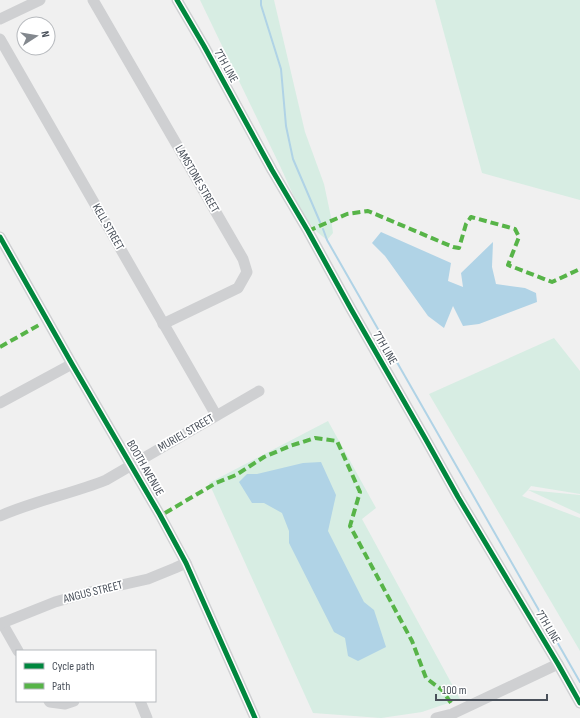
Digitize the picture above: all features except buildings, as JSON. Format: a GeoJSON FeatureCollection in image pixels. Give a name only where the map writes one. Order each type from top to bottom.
{"type":"FeatureCollection","features":[{"type":"Feature","properties":{"kind":"street"},"geometry":{"type":"LineString","coordinates":[[0,19],[40,0]]}},
{"type":"Feature","properties":{"kind":"street","name":"LAMSTONE STREET"},"geometry":{"type":"LineString","coordinates":[[93,0],[243,259],[247,272],[238,288],[164,324]]}},
{"type":"Feature","properties":{"kind":"street","name":"7TH LINE"},"geometry":{"type":"LineString","coordinates":[[177,0],[458,497],[580,703]]}},
{"type":"Feature","properties":{"kind":"street","name":"KELL STREET"},"geometry":{"type":"LineString","coordinates":[[0,39],[216,415]]}},
{"type":"Feature","properties":{"kind":"street","name":"BOOTH AVENUE"},"geometry":{"type":"LineString","coordinates":[[0,237],[186,563],[255,718]]}},
{"type":"Feature","properties":{"kind":"street"},"geometry":{"type":"LineString","coordinates":[[0,403],[72,364]]}},
{"type":"Feature","properties":{"kind":"street","name":"MURIEL STREET"},"geometry":{"type":"LineString","coordinates":[[0,516],[19,508],[92,486],[106,480],[259,391]]}},
{"type":"Feature","properties":{"kind":"street","name":"ANGUS STREET"},"geometry":{"type":"LineString","coordinates":[[1,623],[55,602],[90,592],[148,579],[186,563]]}},
{"type":"Feature","properties":{"kind":"street"},"geometry":{"type":"LineString","coordinates":[[1,623],[17,650]]}},
{"type":"Feature","properties":{"kind":"street"},"geometry":{"type":"LineString","coordinates":[[436,718],[452,714],[558,664]]}},
{"type":"Feature","properties":{"kind":"street"},"geometry":{"type":"LineString","coordinates":[[50,702],[65,704],[71,702]]}},
{"type":"Feature","properties":{"kind":"street"},"geometry":{"type":"LineString","coordinates":[[140,702],[147,718]]}},
{"type":"Feature","properties":{"kind":"green space"},"geometry":{"type":"Polygon","coordinates":[[[200,0],[274,0],[305,132],[324,184],[333,233],[327,240],[317,232],[301,212],[200,0]]]}},
{"type":"Feature","properties":{"kind":"green space"},"geometry":{"type":"Polygon","coordinates":[[[435,0],[580,0],[580,200],[482,173],[435,0]]]}},
{"type":"Feature","properties":{"kind":"green space"},"geometry":{"type":"Polygon","coordinates":[[[554,338],[580,371],[580,494],[531,486],[522,496],[580,518],[580,651],[429,394],[554,338]]]}},
{"type":"Feature","properties":{"kind":"green space"},"geometry":{"type":"Polygon","coordinates":[[[328,421],[376,508],[362,519],[460,699],[422,712],[381,718],[313,713],[209,483],[328,421]]]}},
{"type":"Feature","properties":{"kind":"green space"},"geometry":{"type":"Polygon","coordinates":[[[528,490],[580,495],[580,514],[528,490]]]}},
{"type":"Feature","properties":{"kind":"water"},"geometry":{"type":"Polygon","coordinates":[[[381,232],[451,263],[448,281],[463,287],[461,273],[493,242],[492,267],[496,284],[525,288],[536,293],[537,302],[479,324],[463,326],[453,306],[444,328],[428,316],[385,256],[372,243],[381,232]]]}},
{"type":"Feature","properties":{"kind":"water"},"geometry":{"type":"Polygon","coordinates":[[[321,462],[336,495],[328,531],[364,602],[374,610],[386,647],[358,661],[348,656],[345,638],[334,632],[289,543],[289,531],[282,513],[264,503],[252,503],[239,482],[247,474],[257,474],[303,463],[321,462]]]}},
{"type":"Feature","properties":{"kind":"waterway"},"geometry":{"type":"LineString","coordinates":[[261,0],[261,5],[281,69],[286,126],[293,159],[320,222]]}},
{"type":"Feature","properties":{"kind":"waterway"},"geometry":{"type":"LineString","coordinates":[[323,229],[327,240],[580,682]]}},
{"type":"Feature","properties":{"kind":"marked path"},"geometry":{"type":"LineString","coordinates":[[308,231],[347,214],[368,211],[453,247],[459,248],[466,224],[471,217],[515,229],[519,237],[508,265],[552,282],[580,269]]}},
{"type":"Feature","properties":{"kind":"marked path"},"geometry":{"type":"LineString","coordinates":[[0,347],[39,325]]}},
{"type":"Feature","properties":{"kind":"marked path"},"geometry":{"type":"LineString","coordinates":[[165,513],[216,483],[236,475],[264,457],[290,446],[315,438],[337,441],[360,492],[350,526],[412,641],[426,678],[442,690],[451,703]]}},
{"type":"Feature","properties":{"kind":"cycle path"},"geometry":{"type":"LineString","coordinates":[[177,0],[458,497],[580,703]]}},
{"type":"Feature","properties":{"kind":"cycle path"},"geometry":{"type":"LineString","coordinates":[[0,237],[160,515],[186,563],[255,718]]}}]}
